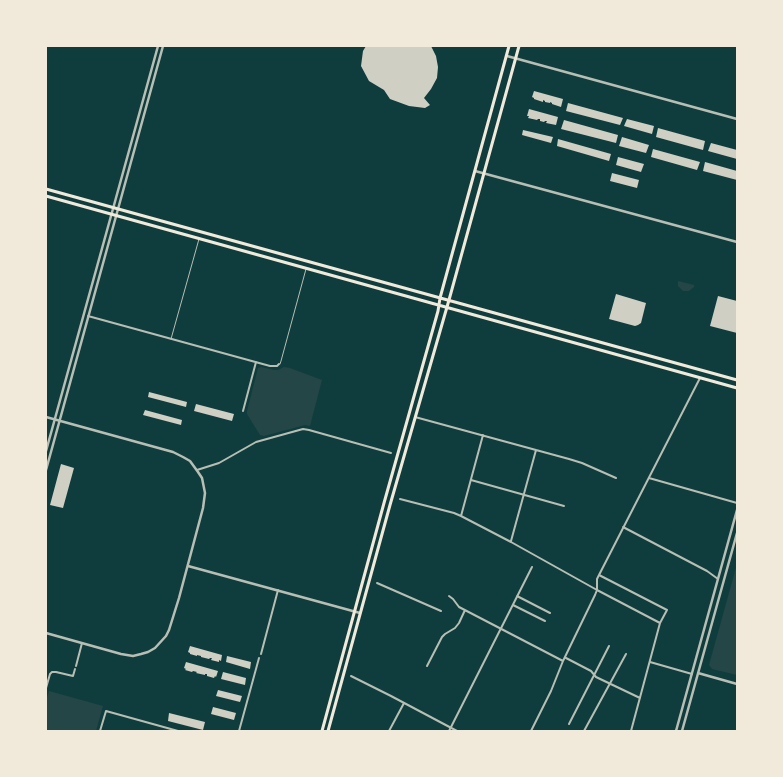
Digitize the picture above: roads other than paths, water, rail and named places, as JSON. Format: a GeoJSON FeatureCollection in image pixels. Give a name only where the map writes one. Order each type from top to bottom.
{"type":"FeatureCollection","features":[{"type":"Feature","properties":{"kind":"main road"},"geometry":{"type":"LineString","coordinates":[[322,731],[510,46]]}},
{"type":"Feature","properties":{"kind":"main road"},"geometry":{"type":"LineString","coordinates":[[328,731],[519,46]]}},
{"type":"Feature","properties":{"kind":"main road"},"geometry":{"type":"LineString","coordinates":[[46,189],[737,380]]}},
{"type":"Feature","properties":{"kind":"main road"},"geometry":{"type":"LineString","coordinates":[[46,196],[737,388]]}},
{"type":"Feature","properties":{"kind":"street"},"geometry":{"type":"LineString","coordinates":[[46,451],[158,46]]}},
{"type":"Feature","properties":{"kind":"street"},"geometry":{"type":"LineString","coordinates":[[46,470],[163,46]]}},
{"type":"Feature","properties":{"kind":"street"},"geometry":{"type":"LineString","coordinates":[[507,56],[737,120]]}},
{"type":"Feature","properties":{"kind":"street"},"geometry":{"type":"LineString","coordinates":[[475,171],[737,242]]}},
{"type":"Feature","properties":{"kind":"street"},"geometry":{"type":"LineString","coordinates":[[88,316],[270,366],[277,366],[279,364]]}},
{"type":"Feature","properties":{"kind":"street"},"geometry":{"type":"LineString","coordinates":[[243,411],[256,362]]}},
{"type":"Feature","properties":{"kind":"street"},"geometry":{"type":"LineString","coordinates":[[531,731],[595,595],[597,590],[597,579],[700,378]]}},
{"type":"Feature","properties":{"kind":"street"},"geometry":{"type":"LineString","coordinates":[[46,417],[183,456],[198,470],[202,478],[204,488],[204,501],[179,598],[169,630],[166,636],[155,648],[148,652],[133,656],[109,651],[46,633]]}},
{"type":"Feature","properties":{"kind":"street"},"geometry":{"type":"LineString","coordinates":[[415,417],[582,463],[616,478]]}},
{"type":"Feature","properties":{"kind":"street"},"geometry":{"type":"LineString","coordinates":[[198,470],[218,463],[256,442],[303,429],[391,453]]}},
{"type":"Feature","properties":{"kind":"street"},"geometry":{"type":"LineString","coordinates":[[461,516],[483,435]]}},
{"type":"Feature","properties":{"kind":"street"},"geometry":{"type":"LineString","coordinates":[[511,542],[536,450]]}},
{"type":"Feature","properties":{"kind":"street"},"geometry":{"type":"LineString","coordinates":[[649,478],[737,503]]}},
{"type":"Feature","properties":{"kind":"street"},"geometry":{"type":"LineString","coordinates":[[471,480],[564,506]]}},
{"type":"Feature","properties":{"kind":"street"},"geometry":{"type":"LineString","coordinates":[[400,499],[461,516],[660,623]]}},
{"type":"Feature","properties":{"kind":"street"},"geometry":{"type":"LineString","coordinates":[[676,731],[737,510]]}},
{"type":"Feature","properties":{"kind":"street"},"geometry":{"type":"LineString","coordinates":[[623,527],[707,571],[718,579]]}},
{"type":"Feature","properties":{"kind":"street"},"geometry":{"type":"LineString","coordinates":[[682,731],[737,533]]}},
{"type":"Feature","properties":{"kind":"street"},"geometry":{"type":"LineString","coordinates":[[188,566],[360,613]]}},
{"type":"Feature","properties":{"kind":"street"},"geometry":{"type":"LineString","coordinates":[[449,731],[532,567]]}},
{"type":"Feature","properties":{"kind":"street"},"geometry":{"type":"LineString","coordinates":[[599,575],[667,610],[660,623],[631,731]]}},
{"type":"Feature","properties":{"kind":"street"},"geometry":{"type":"LineString","coordinates":[[377,583],[441,611]]}},
{"type":"Feature","properties":{"kind":"street"},"geometry":{"type":"LineString","coordinates":[[261,654],[278,590]]}},
{"type":"Feature","properties":{"kind":"street"},"geometry":{"type":"LineString","coordinates":[[448,596],[453,599],[459,607],[563,661]]}},
{"type":"Feature","properties":{"kind":"street"},"geometry":{"type":"LineString","coordinates":[[517,596],[550,612]]}},
{"type":"Feature","properties":{"kind":"street"},"geometry":{"type":"LineString","coordinates":[[513,605],[545,621]]}},
{"type":"Feature","properties":{"kind":"street"},"geometry":{"type":"LineString","coordinates":[[427,666],[442,637],[455,628],[465,610]]}},
{"type":"Feature","properties":{"kind":"street"},"geometry":{"type":"LineString","coordinates":[[46,688],[52,672],[73,676],[82,643]]}},
{"type":"Feature","properties":{"kind":"street"},"geometry":{"type":"LineString","coordinates":[[569,724],[609,646]]}},
{"type":"Feature","properties":{"kind":"street"},"geometry":{"type":"LineString","coordinates":[[584,731],[626,654]]}},
{"type":"Feature","properties":{"kind":"street"},"geometry":{"type":"LineString","coordinates":[[239,731],[259,658]]}},
{"type":"Feature","properties":{"kind":"street"},"geometry":{"type":"LineString","coordinates":[[565,658],[591,671],[596,677],[640,698]]}},
{"type":"Feature","properties":{"kind":"street"},"geometry":{"type":"LineString","coordinates":[[650,662],[692,674]]}},
{"type":"Feature","properties":{"kind":"street"},"geometry":{"type":"LineString","coordinates":[[698,673],[737,684]]}},
{"type":"Feature","properties":{"kind":"street"},"geometry":{"type":"LineString","coordinates":[[351,676],[458,731]]}},
{"type":"Feature","properties":{"kind":"street"},"geometry":{"type":"LineString","coordinates":[[389,731],[404,703]]}},
{"type":"Feature","properties":{"kind":"street"},"geometry":{"type":"LineString","coordinates":[[100,731],[106,711],[178,731]]}},
{"type":"Feature","properties":{"kind":"lane"},"geometry":{"type":"LineString","coordinates":[[171,339],[199,239]]}},
{"type":"Feature","properties":{"kind":"lane"},"geometry":{"type":"LineString","coordinates":[[279,364],[306,268]]}}]}
